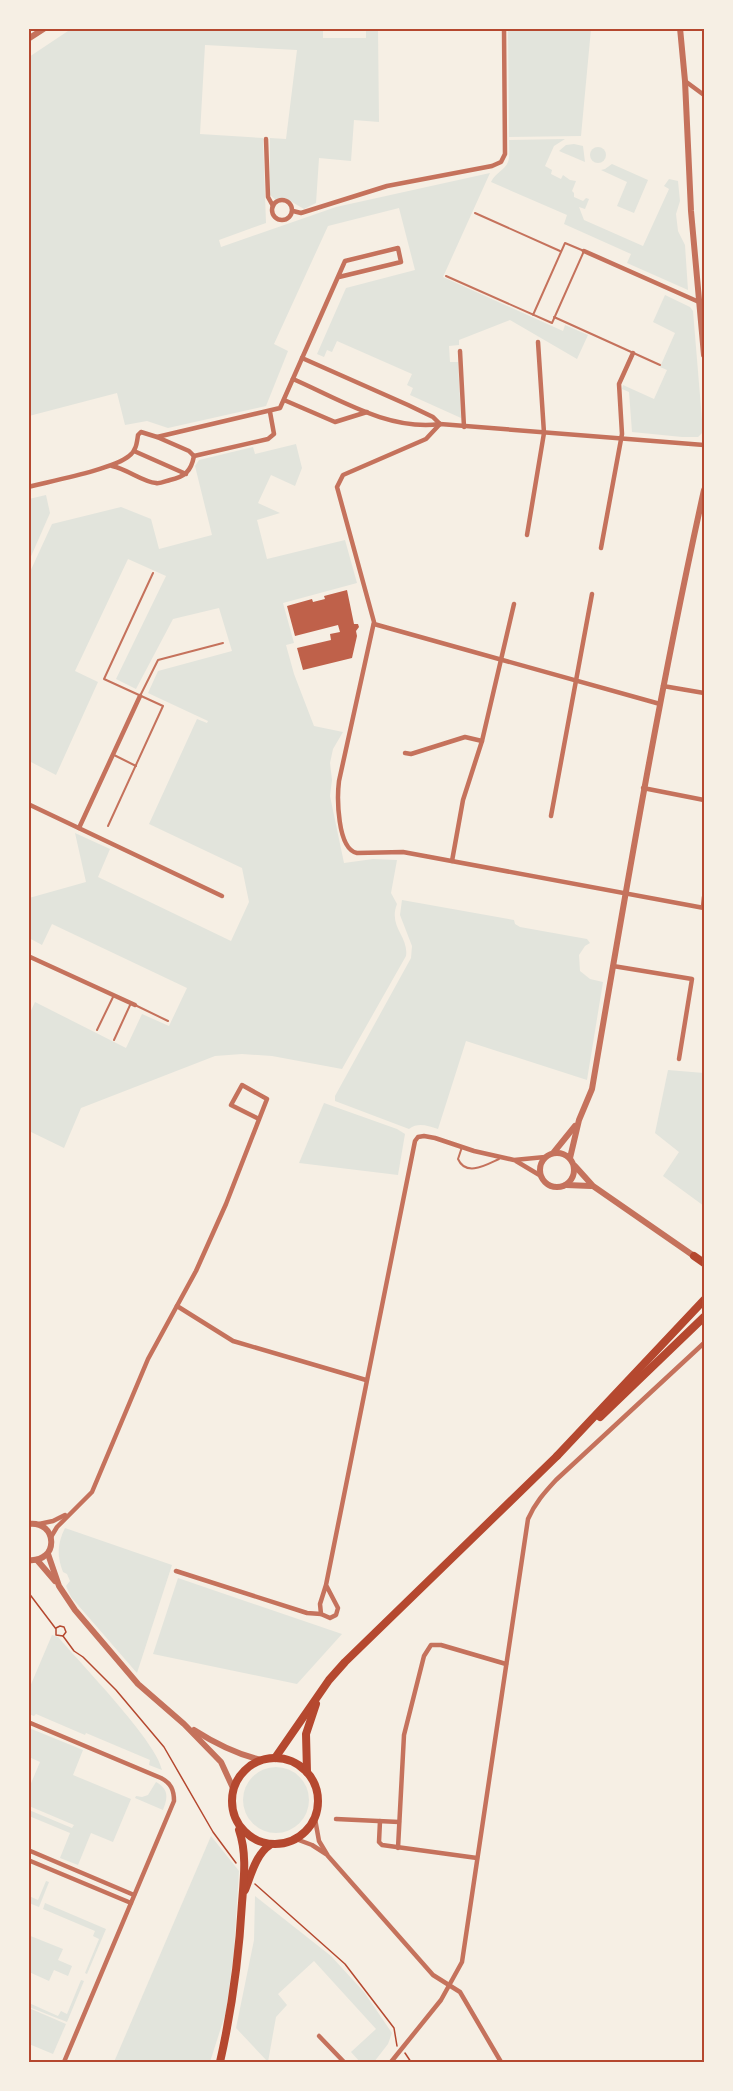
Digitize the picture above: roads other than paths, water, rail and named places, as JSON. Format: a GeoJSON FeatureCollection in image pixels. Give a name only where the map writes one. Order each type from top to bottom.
{"type":"FeatureCollection","features":[{"type":"Feature","properties":{"kind":"main road"},"geometry":{"type":"LineString","coordinates":[[694,1256],[705,1263]]}},
{"type":"Feature","properties":{"kind":"main road"},"geometry":{"type":"LineString","coordinates":[[694,1311],[705,1292]]}},
{"type":"Feature","properties":{"kind":"main road"},"geometry":{"type":"LineString","coordinates":[[557,1456],[705,1300]]}},
{"type":"Feature","properties":{"kind":"main road"},"geometry":{"type":"LineString","coordinates":[[275,1758],[321,1691],[345,1662],[557,1456],[705,1317]]}},
{"type":"Feature","properties":{"kind":"main road"},"geometry":{"type":"LineString","coordinates":[[307,1772],[306,1734],[321,1691]]}},
{"type":"Feature","properties":{"kind":"main road"},"geometry":{"type":"LineString","coordinates":[[220,2062],[235,1984],[243,1897],[243,1844],[231,1802],[233,1788],[241,1774],[254,1763],[275,1758],[289,1760],[307,1772],[316,1786],[318,1803],[315,1819],[307,1831],[296,1839],[265,1848],[256,1862],[243,1897]]}},
{"type":"Feature","properties":{"kind":"main road"},"geometry":{"type":"LineString","coordinates":[[237,1823],[251,1838],[270,1845]]}},
{"type":"Feature","properties":{"kind":"street"},"geometry":{"type":"LineString","coordinates":[[28,39],[45,28]]}},
{"type":"Feature","properties":{"kind":"street"},"geometry":{"type":"LineString","coordinates":[[293,211],[301,213],[387,186],[492,166],[501,162],[505,154],[504,28]]}},
{"type":"Feature","properties":{"kind":"street"},"geometry":{"type":"LineString","coordinates":[[680,28],[685,81],[691,212],[705,355]]}},
{"type":"Feature","properties":{"kind":"street"},"geometry":{"type":"LineString","coordinates":[[685,81],[705,95]]}},
{"type":"Feature","properties":{"kind":"street"},"geometry":{"type":"LineString","coordinates":[[266,139],[268,197],[273,206]]}},
{"type":"Feature","properties":{"kind":"street"},"geometry":{"type":"LineString","coordinates":[[282,199],[292,205],[293,211],[286,220],[280,220],[272,212],[276,201],[282,199]]}},
{"type":"Feature","properties":{"kind":"street"},"geometry":{"type":"LineString","coordinates":[[157,437],[280,408],[345,261],[398,248],[401,261],[339,277]]}},
{"type":"Feature","properties":{"kind":"street"},"geometry":{"type":"LineString","coordinates":[[584,251],[699,302]]}},
{"type":"Feature","properties":{"kind":"street"},"geometry":{"type":"LineString","coordinates":[[527,534],[544,434],[537,342]]}},
{"type":"Feature","properties":{"kind":"street"},"geometry":{"type":"LineString","coordinates":[[460,351],[464,427]]}},
{"type":"Feature","properties":{"kind":"street"},"geometry":{"type":"LineString","coordinates":[[601,548],[621,440],[619,384],[633,353]]}},
{"type":"Feature","properties":{"kind":"street"},"geometry":{"type":"LineString","coordinates":[[302,358],[408,405],[433,417],[440,424]]}},
{"type":"Feature","properties":{"kind":"street"},"geometry":{"type":"LineString","coordinates":[[293,379],[387,421],[704,446]]}},
{"type":"Feature","properties":{"kind":"street"},"geometry":{"type":"LineString","coordinates":[[284,400],[335,422],[367,412]]}},
{"type":"Feature","properties":{"kind":"street"},"geometry":{"type":"LineString","coordinates":[[194,456],[272,437],[274,429],[270,412]]}},
{"type":"Feature","properties":{"kind":"street"},"geometry":{"type":"LineString","coordinates":[[440,424],[437,430],[426,439],[343,475],[338,487],[374,624],[338,792],[337,804],[346,845],[351,852],[403,852],[704,908],[705,897]]}},
{"type":"Feature","properties":{"kind":"street"},"geometry":{"type":"LineString","coordinates":[[28,487],[110,466],[124,460],[134,452],[138,435],[141,432],[157,437],[194,456]]}},
{"type":"Feature","properties":{"kind":"street"},"geometry":{"type":"LineString","coordinates":[[134,452],[186,474]]}},
{"type":"Feature","properties":{"kind":"street"},"geometry":{"type":"LineString","coordinates":[[110,466],[156,483],[182,477],[192,466],[194,456]]}},
{"type":"Feature","properties":{"kind":"street"},"geometry":{"type":"LineString","coordinates":[[570,1158],[579,1120],[592,1089],[643,788],[705,490]]}},
{"type":"Feature","properties":{"kind":"street"},"geometry":{"type":"LineString","coordinates":[[551,816],[592,594]]}},
{"type":"Feature","properties":{"kind":"street"},"geometry":{"type":"LineString","coordinates":[[452,861],[463,800],[482,741],[514,604]]}},
{"type":"Feature","properties":{"kind":"street"},"geometry":{"type":"LineString","coordinates":[[374,624],[660,704]]}},
{"type":"Feature","properties":{"kind":"street"},"geometry":{"type":"LineString","coordinates":[[663,686],[705,693]]}},
{"type":"Feature","properties":{"kind":"street"},"geometry":{"type":"LineString","coordinates":[[79,828],[140,696]]}},
{"type":"Feature","properties":{"kind":"street"},"geometry":{"type":"LineString","coordinates":[[405,753],[411,754],[465,736],[482,741]]}},
{"type":"Feature","properties":{"kind":"street"},"geometry":{"type":"LineString","coordinates":[[643,788],[705,800]]}},
{"type":"Feature","properties":{"kind":"street"},"geometry":{"type":"LineString","coordinates":[[28,804],[222,896]]}},
{"type":"Feature","properties":{"kind":"street"},"geometry":{"type":"LineString","coordinates":[[28,956],[133,1004]]}},
{"type":"Feature","properties":{"kind":"street"},"geometry":{"type":"LineString","coordinates":[[613,966],[692,980],[679,1059]]}},
{"type":"Feature","properties":{"kind":"street"},"geometry":{"type":"LineString","coordinates":[[51,1537],[70,1512],[92,1492],[148,1359],[196,1271],[226,1204],[267,1099],[242,1085],[231,1105],[259,1119]]}},
{"type":"Feature","properties":{"kind":"street"},"geometry":{"type":"LineString","coordinates":[[321,1614],[320,1604],[326,1585],[415,1141],[418,1137],[424,1136],[514,1160],[545,1157],[554,1152],[579,1120]]}},
{"type":"Feature","properties":{"kind":"street"},"geometry":{"type":"LineString","coordinates":[[554,1152],[563,1153],[570,1158],[574,1166],[593,1186],[694,1256]]}},
{"type":"Feature","properties":{"kind":"street"},"geometry":{"type":"LineString","coordinates":[[541,1176],[540,1165],[545,1157]]}},
{"type":"Feature","properties":{"kind":"street"},"geometry":{"type":"LineString","coordinates":[[514,1160],[541,1176],[549,1185],[593,1186]]}},
{"type":"Feature","properties":{"kind":"street"},"geometry":{"type":"LineString","coordinates":[[565,1185],[572,1179],[574,1166]]}},
{"type":"Feature","properties":{"kind":"street"},"geometry":{"type":"LineString","coordinates":[[177,1306],[233,1341],[366,1380]]}},
{"type":"Feature","properties":{"kind":"street"},"geometry":{"type":"LineString","coordinates":[[391,2062],[441,2000],[462,1962],[528,1519],[537,1500],[556,1480],[705,1343]]}},
{"type":"Feature","properties":{"kind":"street"},"geometry":{"type":"LineString","coordinates":[[28,1524],[53,1521],[70,1512]]}},
{"type":"Feature","properties":{"kind":"street"},"geometry":{"type":"LineString","coordinates":[[28,1560],[37,1560],[48,1554],[51,1549],[49,1532],[39,1524]]}},
{"type":"Feature","properties":{"kind":"street"},"geometry":{"type":"LineString","coordinates":[[48,1554],[59,1586]]}},
{"type":"Feature","properties":{"kind":"street"},"geometry":{"type":"LineString","coordinates":[[37,1560],[75,1610],[138,1684],[184,1724],[221,1762],[233,1788]]}},
{"type":"Feature","properties":{"kind":"street"},"geometry":{"type":"LineString","coordinates":[[176,1571],[307,1613],[321,1614],[330,1618],[338,1612],[326,1585]]}},
{"type":"Feature","properties":{"kind":"street"},"geometry":{"type":"LineString","coordinates":[[398,1848],[405,1730],[424,1656],[431,1645],[441,1645],[506,1664]]}},
{"type":"Feature","properties":{"kind":"street"},"geometry":{"type":"LineString","coordinates":[[28,1722],[161,1778],[172,1786],[174,1801],[64,2062]]}},
{"type":"Feature","properties":{"kind":"street"},"geometry":{"type":"LineString","coordinates":[[184,1724],[222,1747],[240,1755],[261,1760]]}},
{"type":"Feature","properties":{"kind":"street"},"geometry":{"type":"LineString","coordinates":[[315,1819],[319,1841],[328,1856],[433,1975],[448,1985],[454,1986],[460,1992],[501,2062]]}},
{"type":"Feature","properties":{"kind":"street"},"geometry":{"type":"LineString","coordinates":[[336,1820],[399,1822]]}},
{"type":"Feature","properties":{"kind":"street"},"geometry":{"type":"LineString","coordinates":[[380,1821],[379,1844],[477,1858]]}},
{"type":"Feature","properties":{"kind":"street"},"geometry":{"type":"LineString","coordinates":[[296,1839],[312,1845],[328,1856]]}},
{"type":"Feature","properties":{"kind":"street"},"geometry":{"type":"LineString","coordinates":[[28,1850],[134,1895]]}},
{"type":"Feature","properties":{"kind":"street"},"geometry":{"type":"LineString","coordinates":[[28,1860],[131,1903]]}},
{"type":"Feature","properties":{"kind":"street"},"geometry":{"type":"LineString","coordinates":[[319,2036],[344,2062]]}},
{"type":"Feature","properties":{"kind":"lane"},"geometry":{"type":"LineString","coordinates":[[475,213],[561,252]]}},
{"type":"Feature","properties":{"kind":"lane"},"geometry":{"type":"LineString","coordinates":[[446,276],[533,315],[552,323],[584,251],[565,243],[533,315]]}},
{"type":"Feature","properties":{"kind":"lane"},"geometry":{"type":"LineString","coordinates":[[554,317],[660,364]]}},
{"type":"Feature","properties":{"kind":"lane"},"geometry":{"type":"LineString","coordinates":[[108,826],[163,706],[104,679],[153,573]]}},
{"type":"Feature","properties":{"kind":"lane"},"geometry":{"type":"LineString","coordinates":[[140,696],[158,660],[223,644]]}},
{"type":"Feature","properties":{"kind":"lane"},"geometry":{"type":"LineString","coordinates":[[113,754],[136,766]]}},
{"type":"Feature","properties":{"kind":"lane"},"geometry":{"type":"LineString","coordinates":[[97,1029],[114,995]]}},
{"type":"Feature","properties":{"kind":"lane"},"geometry":{"type":"LineString","coordinates":[[114,1040],[133,1004],[168,1021]]}},
{"type":"Feature","properties":{"kind":"lane"},"geometry":{"type":"LineString","coordinates":[[462,1147],[459,1159],[463,1167],[469,1169],[501,1158]]}}]}
